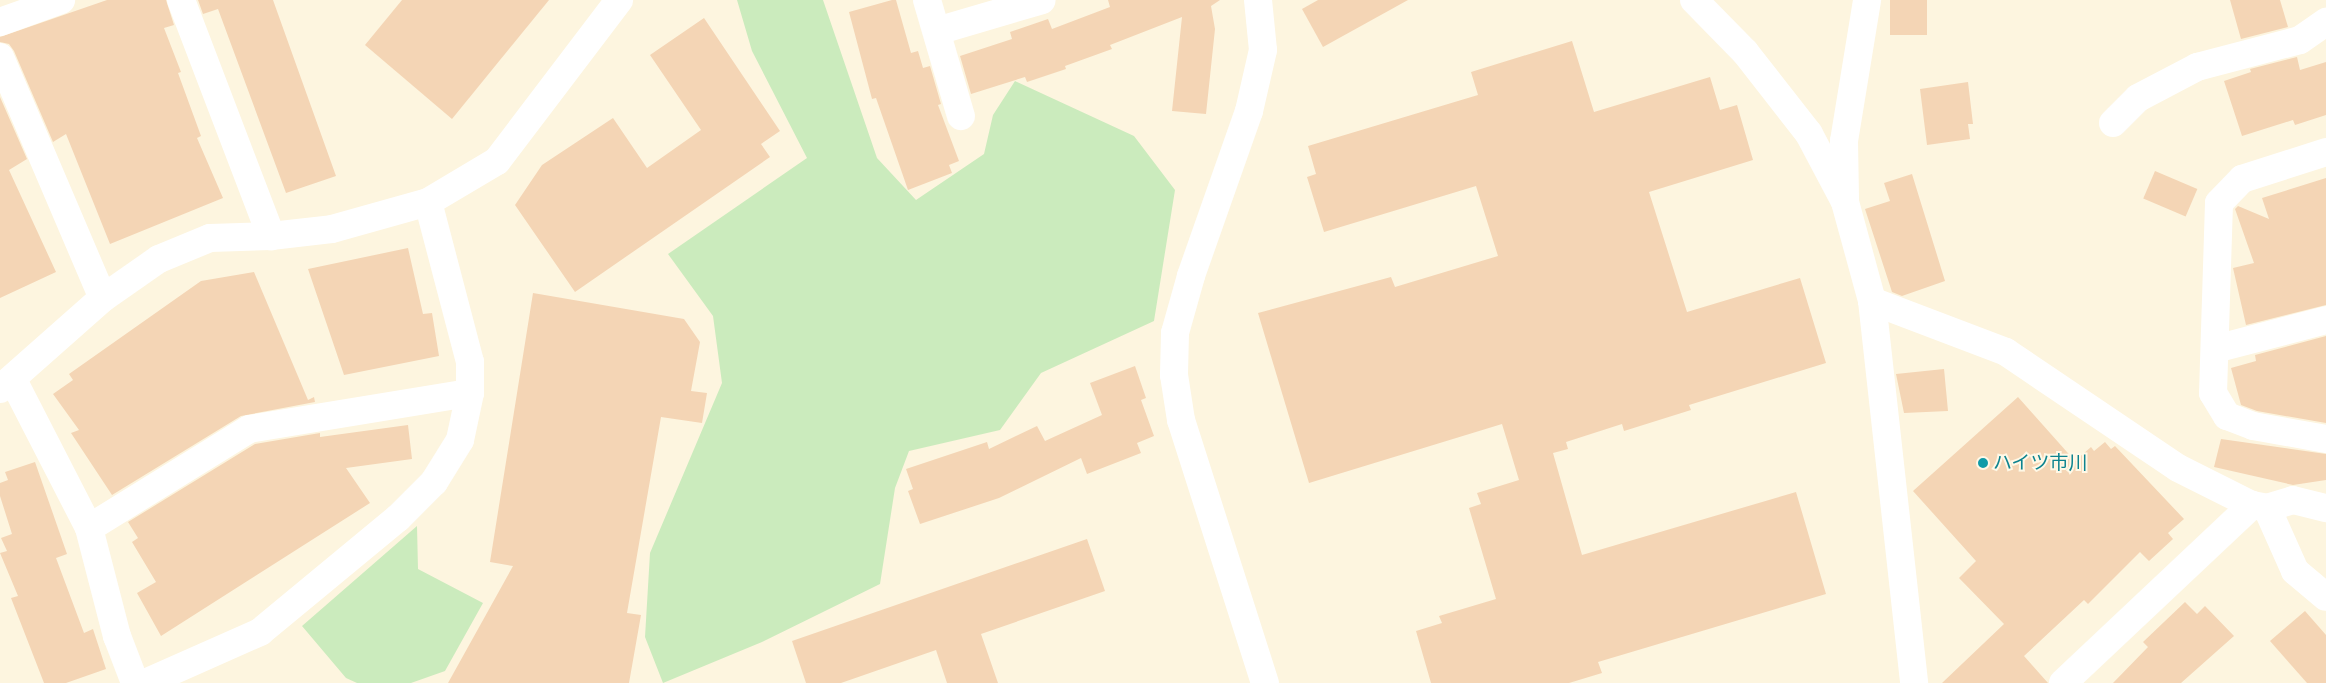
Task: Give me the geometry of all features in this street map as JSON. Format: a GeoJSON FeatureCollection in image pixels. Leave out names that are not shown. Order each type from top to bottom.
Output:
{"type":"FeatureCollection","features":[{"type":"Feature","properties":{"kind":"street"},"geometry":{"type":"LineString","coordinates":[[0,22],[61,0]]}},
{"type":"Feature","properties":{"kind":"street"},"geometry":{"type":"LineString","coordinates":[[181,0],[271,236]]}},
{"type":"Feature","properties":{"kind":"street"},"geometry":{"type":"LineString","coordinates":[[135,683],[117,636],[89,528],[6,384],[103,298],[159,259],[210,238],[271,236],[332,229],[428,202],[497,161],[619,0]]}},
{"type":"Feature","properties":{"kind":"street"},"geometry":{"type":"LineString","coordinates":[[927,0],[961,116]]}},
{"type":"Feature","properties":{"kind":"street"},"geometry":{"type":"LineString","coordinates":[[937,31],[1042,0]]}},
{"type":"Feature","properties":{"kind":"street"},"geometry":{"type":"LineString","coordinates":[[1258,0],[1263,50],[1249,111],[1191,276],[1175,333],[1174,375],[1181,420],[1265,683]]}},
{"type":"Feature","properties":{"kind":"street"},"geometry":{"type":"LineString","coordinates":[[1694,0],[1745,52],[1808,134],[1845,202],[1872,301],[1914,683]]}},
{"type":"Feature","properties":{"kind":"street"},"geometry":{"type":"LineString","coordinates":[[1845,202],[1844,140],[1867,0]]}},
{"type":"Feature","properties":{"kind":"street"},"geometry":{"type":"LineString","coordinates":[[2113,123],[2138,98],[2197,67],[2300,40],[2326,22]]}},
{"type":"Feature","properties":{"kind":"street"},"geometry":{"type":"LineString","coordinates":[[0,57],[103,298]]}},
{"type":"Feature","properties":{"kind":"street"},"geometry":{"type":"LineString","coordinates":[[2326,152],[2242,179],[2219,203],[2213,393],[2227,416],[2254,426],[2326,439]]}},
{"type":"Feature","properties":{"kind":"street"},"geometry":{"type":"LineString","coordinates":[[145,683],[260,632],[398,518],[434,482],[460,440],[470,393],[470,362],[428,202]]}},
{"type":"Feature","properties":{"kind":"street"},"geometry":{"type":"LineString","coordinates":[[1872,301],[2006,352],[2178,468],[2259,506],[2295,571],[2326,597]]}},
{"type":"Feature","properties":{"kind":"street"},"geometry":{"type":"LineString","coordinates":[[2215,349],[2326,320]]}},
{"type":"Feature","properties":{"kind":"street"},"geometry":{"type":"LineString","coordinates":[[89,528],[249,429],[470,393]]}},
{"type":"Feature","properties":{"kind":"street"},"geometry":{"type":"LineString","coordinates":[[2063,683],[2259,506],[2293,500],[2326,508]]}},
{"type":"Feature","properties":{"kind":"green space"},"geometry":{"type":"Polygon","coordinates":[[[737,0],[823,0],[877,158],[916,200],[984,154],[993,115],[1015,81],[1134,136],[1175,190],[1154,321],[1041,373],[1000,430],[909,451],[895,488],[880,584],[762,642],[663,683],[645,637],[650,553],[722,383],[713,316],[668,254],[807,158],[752,51],[737,0]]]}},
{"type":"Feature","properties":{"kind":"green space"},"geometry":{"type":"Polygon","coordinates":[[[417,526],[418,569],[483,603],[445,671],[411,683],[357,683],[346,678],[302,626],[417,526]]]}},
{"type":"Feature","properties":{"kind":"building"},"geometry":{"type":"Polygon","coordinates":[[[107,0],[166,0],[174,25],[164,28],[181,72],[178,73],[201,136],[197,138],[223,198],[110,244],[66,134],[53,142],[14,51],[9,44],[0,42],[0,37],[107,0]]]}},
{"type":"Feature","properties":{"kind":"building"},"geometry":{"type":"Polygon","coordinates":[[[198,0],[273,0],[336,176],[286,193],[218,9],[203,14],[198,0]]]}},
{"type":"Feature","properties":{"kind":"building"},"geometry":{"type":"Polygon","coordinates":[[[402,0],[549,0],[452,119],[365,45],[402,0]]]}},
{"type":"Feature","properties":{"kind":"building"},"geometry":{"type":"Polygon","coordinates":[[[896,0],[911,53],[918,51],[923,68],[930,66],[941,104],[938,105],[959,161],[949,165],[952,173],[908,190],[876,98],[872,99],[849,12],[896,0]]]}},
{"type":"Feature","properties":{"kind":"building"},"geometry":{"type":"Polygon","coordinates":[[[1108,0],[1220,0],[1211,6],[1215,29],[1206,114],[1172,111],[1182,17],[1110,45],[1112,49],[1065,66],[1066,69],[1027,82],[1025,77],[971,94],[960,56],[1012,39],[1010,32],[1048,19],[1052,29],[1110,7],[1108,0]]]}},
{"type":"Feature","properties":{"kind":"building"},"geometry":{"type":"Polygon","coordinates":[[[1318,0],[1408,0],[1323,47],[1302,9],[1318,0]]]}},
{"type":"Feature","properties":{"kind":"building"},"geometry":{"type":"Polygon","coordinates":[[[1890,0],[1927,0],[1927,35],[1890,35],[1890,0]]]}},
{"type":"Feature","properties":{"kind":"building"},"geometry":{"type":"Polygon","coordinates":[[[2230,0],[2280,0],[2288,27],[2241,39],[2230,0]]]}},
{"type":"Feature","properties":{"kind":"building"},"geometry":{"type":"Polygon","coordinates":[[[704,18],[780,131],[761,144],[770,157],[575,292],[515,205],[542,165],[613,118],[647,168],[701,130],[650,55],[704,18]]]}},
{"type":"Feature","properties":{"kind":"building"},"geometry":{"type":"Polygon","coordinates":[[[1572,41],[1594,112],[1710,77],[1720,110],[1737,105],[1753,160],[1649,192],[1687,312],[1800,278],[1826,363],[1689,405],[1691,410],[1624,431],[1622,424],[1566,442],[1568,449],[1553,453],[1582,555],[1796,492],[1826,594],[1598,662],[1602,673],[1569,683],[1431,683],[1416,631],[1442,623],[1439,616],[1496,599],[1469,508],[1481,504],[1477,493],[1519,480],[1502,424],[1309,483],[1258,313],[1391,277],[1395,287],[1498,256],[1476,186],[1324,232],[1307,177],[1316,174],[1308,146],[1478,95],[1471,72],[1572,41]]]}},
{"type":"Feature","properties":{"kind":"building"},"geometry":{"type":"Polygon","coordinates":[[[2297,57],[2300,70],[2326,62],[2326,115],[2295,125],[2293,120],[2242,136],[2224,81],[2251,72],[2250,69],[2297,57]]]}},
{"type":"Feature","properties":{"kind":"building"},"geometry":{"type":"Polygon","coordinates":[[[1968,82],[1973,124],[1968,124],[1970,139],[1927,145],[1920,89],[1968,82]]]}},
{"type":"Feature","properties":{"kind":"building"},"geometry":{"type":"Polygon","coordinates":[[[0,97],[27,159],[9,170],[56,272],[0,298],[0,97]]]}},
{"type":"Feature","properties":{"kind":"building"},"geometry":{"type":"Polygon","coordinates":[[[2155,171],[2197,189],[2186,217],[2143,199],[2155,171]]]}},
{"type":"Feature","properties":{"kind":"building"},"geometry":{"type":"Polygon","coordinates":[[[1912,174],[1945,281],[1902,296],[1892,292],[1865,209],[1890,201],[1884,183],[1912,174]]]}},
{"type":"Feature","properties":{"kind":"building"},"geometry":{"type":"Polygon","coordinates":[[[2326,178],[2326,305],[2246,325],[2233,268],[2254,263],[2235,209],[2238,206],[2269,219],[2262,198],[2326,178]]]}},
{"type":"Feature","properties":{"kind":"building"},"geometry":{"type":"Polygon","coordinates":[[[408,248],[423,314],[432,313],[439,356],[344,375],[308,269],[408,248]]]}},
{"type":"Feature","properties":{"kind":"building"},"geometry":{"type":"Polygon","coordinates":[[[254,272],[308,400],[314,397],[315,402],[241,416],[112,495],[71,433],[79,430],[53,394],[73,380],[69,374],[201,281],[254,272]]]}},
{"type":"Feature","properties":{"kind":"building"},"geometry":{"type":"Polygon","coordinates":[[[533,293],[684,319],[700,342],[691,391],[707,393],[702,423],[661,417],[627,613],[641,615],[629,683],[448,683],[513,566],[490,562],[533,293]]]}},
{"type":"Feature","properties":{"kind":"building"},"geometry":{"type":"Polygon","coordinates":[[[2326,336],[2326,423],[2257,411],[2241,405],[2231,368],[2256,361],[2255,355],[2326,336]]]}},
{"type":"Feature","properties":{"kind":"building"},"geometry":{"type":"Polygon","coordinates":[[[1135,366],[1146,398],[1141,400],[1154,436],[1137,443],[1141,453],[1087,474],[1081,458],[999,498],[920,524],[908,491],[913,489],[906,469],[987,442],[989,449],[1037,426],[1045,441],[1102,415],[1090,383],[1135,366]]]}},
{"type":"Feature","properties":{"kind":"building"},"geometry":{"type":"Polygon","coordinates":[[[1944,369],[1948,411],[1904,413],[1896,374],[1944,369]]]}},
{"type":"Feature","properties":{"kind":"building"},"geometry":{"type":"Polygon","coordinates":[[[2018,397],[2075,461],[2091,447],[2094,451],[2105,442],[2111,449],[2115,446],[2184,519],[2168,533],[2173,539],[2149,561],[2140,552],[2088,604],[2084,600],[2024,656],[2048,683],[1942,683],[2004,624],[1959,578],[1976,561],[1913,491],[2018,397]]]}},
{"type":"Feature","properties":{"kind":"building"},"geometry":{"type":"Polygon","coordinates":[[[408,425],[412,459],[346,468],[370,503],[161,636],[137,593],[156,582],[132,542],[138,538],[128,522],[255,444],[320,433],[320,437],[408,425]]]}},
{"type":"Feature","properties":{"kind":"building"},"geometry":{"type":"Polygon","coordinates":[[[2221,439],[2326,454],[2326,480],[2293,485],[2214,467],[2221,439]]]}},
{"type":"Feature","properties":{"kind":"building"},"geometry":{"type":"Polygon","coordinates":[[[35,462],[67,554],[56,558],[84,633],[93,629],[106,669],[66,683],[44,683],[11,598],[18,596],[0,553],[7,551],[1,538],[12,534],[0,496],[0,483],[8,480],[5,472],[35,462]]]}},
{"type":"Feature","properties":{"kind":"building"},"geometry":{"type":"Polygon","coordinates":[[[1087,539],[1105,591],[981,634],[998,683],[947,683],[936,650],[841,683],[806,683],[792,641],[1087,539]]]}},
{"type":"Feature","properties":{"kind":"building"},"geometry":{"type":"Polygon","coordinates":[[[2185,602],[2197,614],[2205,606],[2234,636],[2181,683],[2113,683],[2148,647],[2143,642],[2185,602]]]}},
{"type":"Feature","properties":{"kind":"building"},"geometry":{"type":"Polygon","coordinates":[[[2305,611],[2326,635],[2326,683],[2307,683],[2270,641],[2305,611]]]}},
{"type":"Feature","properties":{"kind":"place","name":"ハイツ市川"},"geometry":{"type":"Point","coordinates":[1983,463]}}]}
